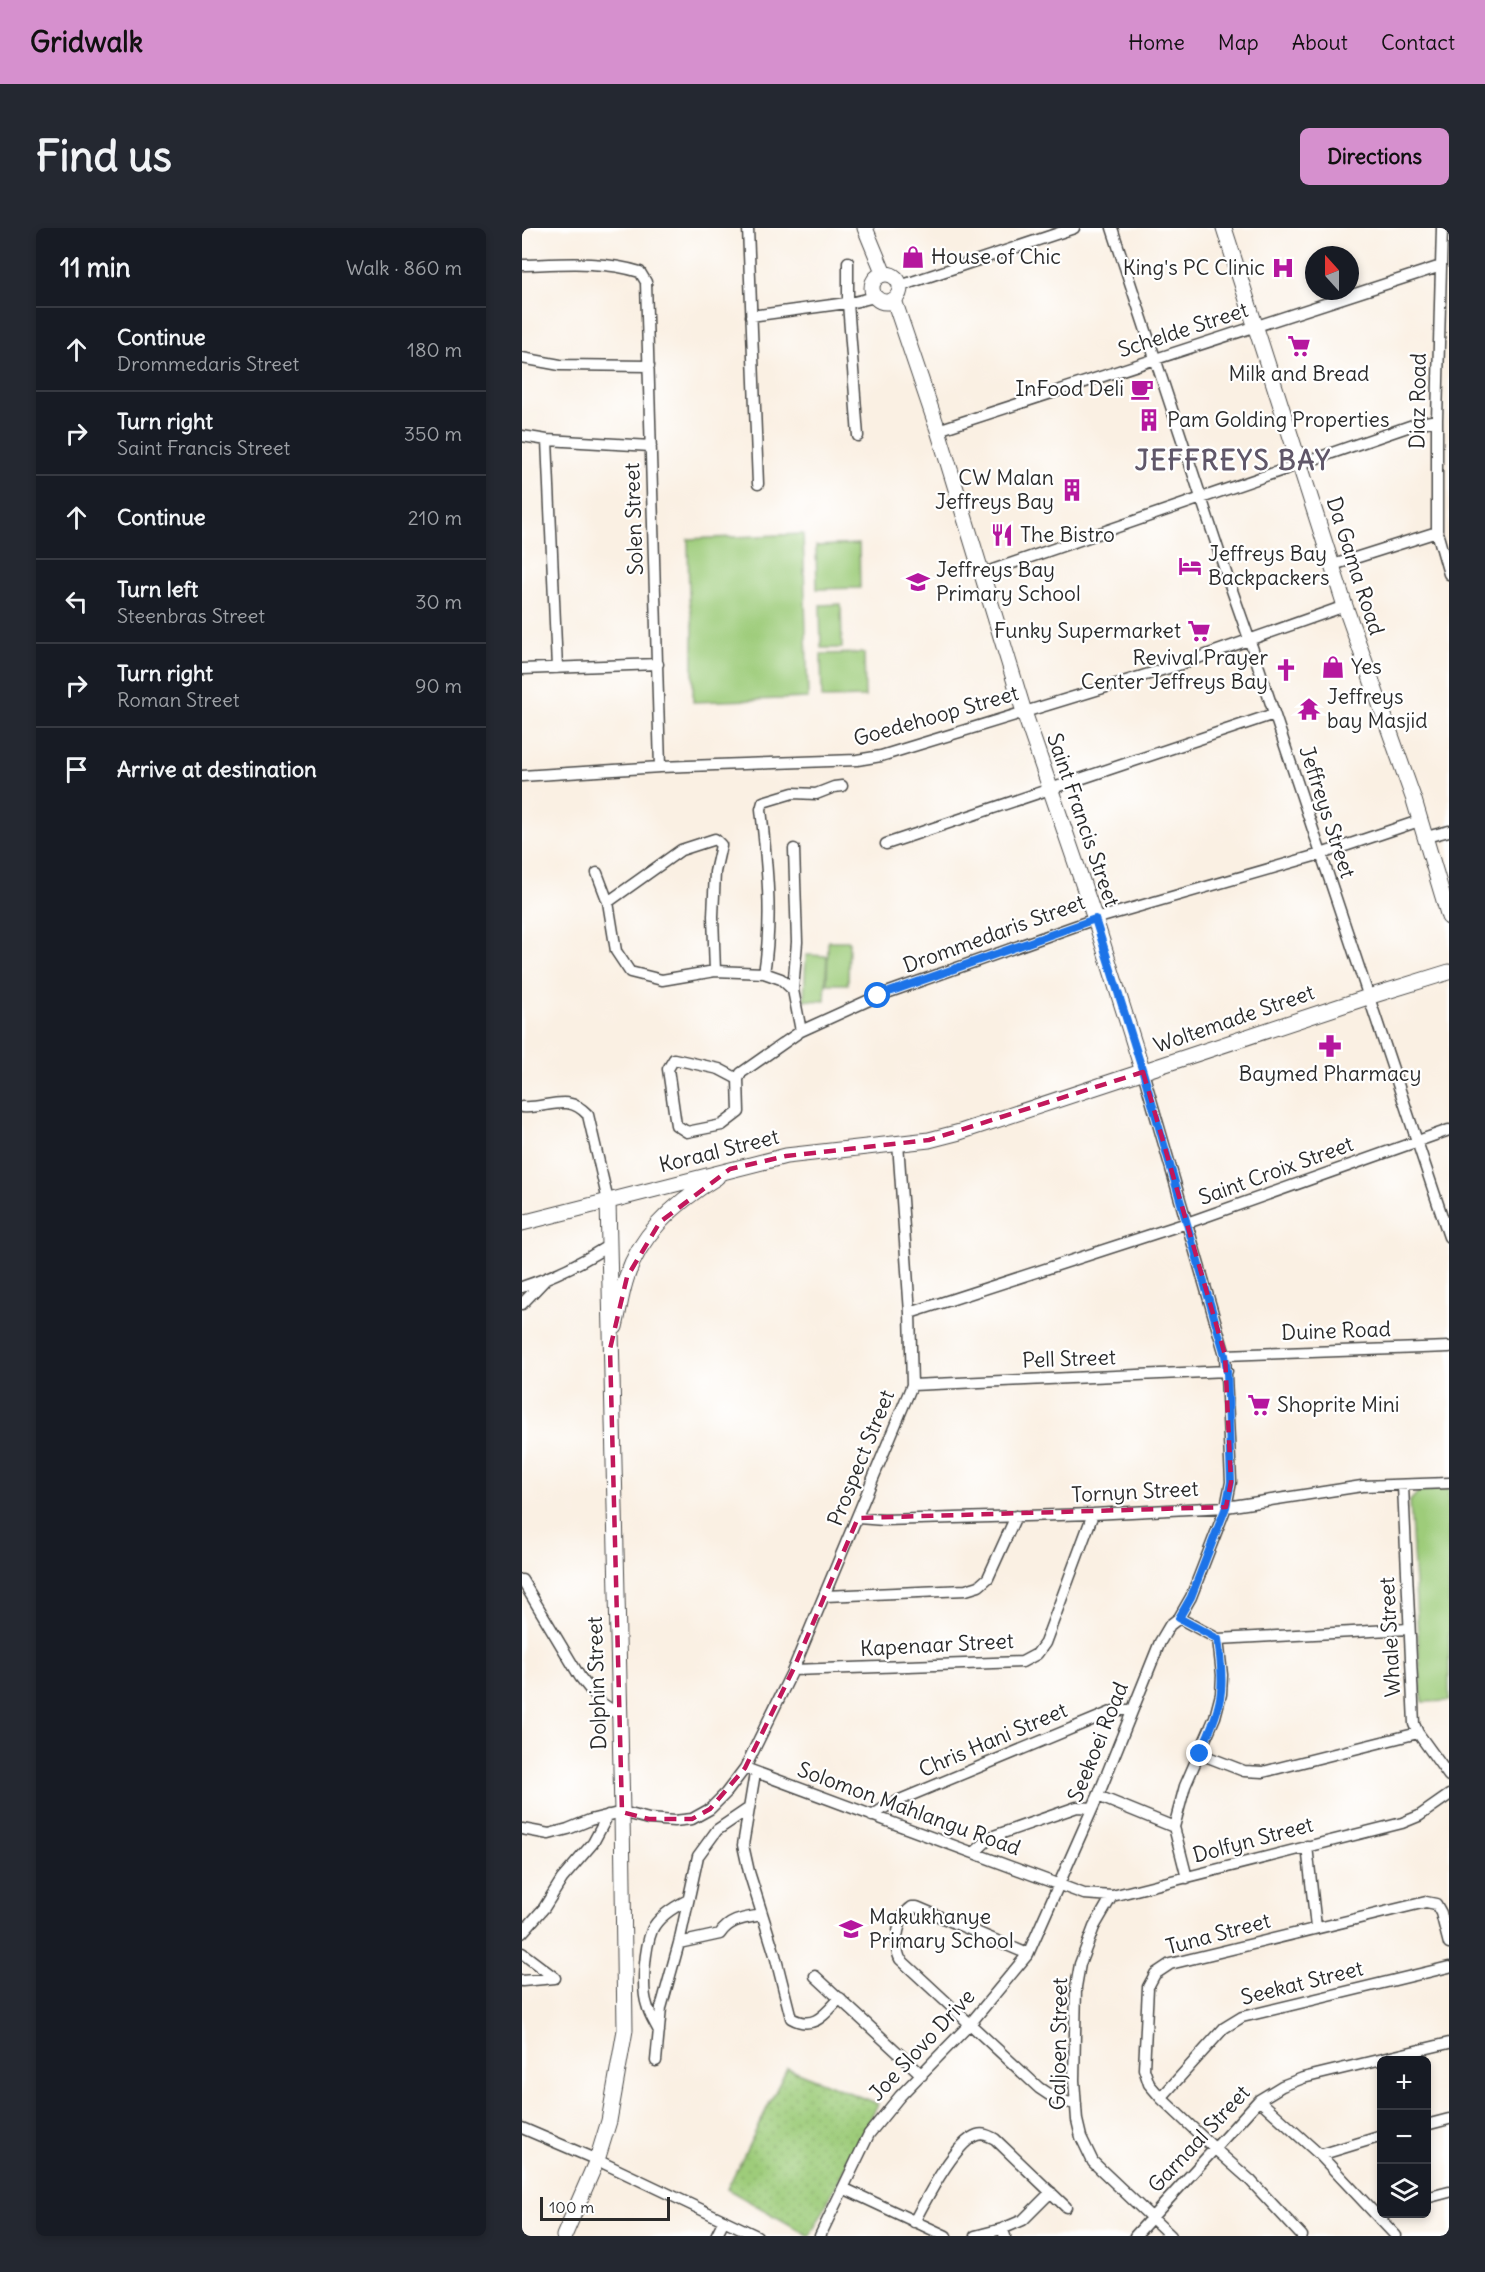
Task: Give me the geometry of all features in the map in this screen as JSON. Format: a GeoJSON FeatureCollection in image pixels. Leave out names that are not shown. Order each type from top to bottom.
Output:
{"type":"FeatureCollection","features":[{"type":"Feature","properties":{"kind":"street"},"geometry":{"type":"LineString","coordinates":[[748,228],[758,484]]}},
{"type":"Feature","properties":{"kind":"street"},"geometry":{"type":"LineString","coordinates":[[865,228],[884,274]]}},
{"type":"Feature","properties":{"kind":"street"},"geometry":{"type":"LineString","coordinates":[[897,293],[896,278],[884,274],[878,276],[873,284],[875,297],[882,302],[897,293],[1074,228]]}},
{"type":"Feature","properties":{"kind":"street","name":"Jeffreys Street"},"geometry":{"type":"LineString","coordinates":[[1112,228],[1449,1237]]}},
{"type":"Feature","properties":{"kind":"street","name":"Da Gama Road"},"geometry":{"type":"LineString","coordinates":[[1224,228],[1345,606],[1419,820],[1444,878],[1449,917]]}},
{"type":"Feature","properties":{"kind":"street","name":"Diaz Road"},"geometry":{"type":"LineString","coordinates":[[1442,228],[1437,420],[1437,532],[1449,574]]}},
{"type":"Feature","properties":{"kind":"street"},"geometry":{"type":"LineString","coordinates":[[848,262],[848,303],[858,436]]}},
{"type":"Feature","properties":{"kind":"street","name":"Solen Street"},"geometry":{"type":"LineString","coordinates":[[522,265],[586,264],[628,268],[640,272],[646,282],[660,767]]}},
{"type":"Feature","properties":{"kind":"street","name":"Schelde Street"},"geometry":{"type":"LineString","coordinates":[[938,430],[1441,266]]}},
{"type":"Feature","properties":{"kind":"street","name":"Saint Francis Street"},"geometry":{"type":"LineString","coordinates":[[897,293],[1024,712],[1095,919],[1143,1072],[1225,1355],[1231,1482],[1226,1507]]}},
{"type":"Feature","properties":{"kind":"street"},"geometry":{"type":"LineString","coordinates":[[751,316],[848,303],[875,297]]}},
{"type":"Feature","properties":{"kind":"street"},"geometry":{"type":"LineString","coordinates":[[522,358],[560,365],[649,366]]}},
{"type":"Feature","properties":{"kind":"street"},"geometry":{"type":"LineString","coordinates":[[981,574],[1416,424],[1437,420]]}},
{"type":"Feature","properties":{"kind":"street"},"geometry":{"type":"LineString","coordinates":[[522,436],[547,440],[651,446]]}},
{"type":"Feature","properties":{"kind":"street"},"geometry":{"type":"LineString","coordinates":[[547,440],[557,668]]}},
{"type":"Feature","properties":{"kind":"street"},"geometry":{"type":"LineString","coordinates":[[1333,565],[1437,532]]}},
{"type":"Feature","properties":{"kind":"street","name":"Goedehoop Street"},"geometry":{"type":"LineString","coordinates":[[522,776],[660,767],[857,760],[881,756],[1174,666],[1345,606]]}},
{"type":"Feature","properties":{"kind":"street"},"geometry":{"type":"LineString","coordinates":[[522,669],[658,664]]}},
{"type":"Feature","properties":{"kind":"street"},"geometry":{"type":"LineString","coordinates":[[886,844],[1274,714]]}},
{"type":"Feature","properties":{"kind":"street"},"geometry":{"type":"LineString","coordinates":[[764,973],[769,945],[767,866],[761,809],[763,802],[794,793],[816,795],[842,786]]}},
{"type":"Feature","properties":{"kind":"street","name":"Drommedaris Street"},"geometry":{"type":"LineString","coordinates":[[738,1079],[741,1073],[801,1031],[878,996],[1095,919],[1321,854],[1419,820]]}},
{"type":"Feature","properties":{"kind":"street"},"geometry":{"type":"LineString","coordinates":[[1426,837],[1449,831]]}},
{"type":"Feature","properties":{"kind":"street"},"geometry":{"type":"LineString","coordinates":[[608,902],[681,850],[715,839],[721,845],[715,872],[713,916],[715,971]]}},
{"type":"Feature","properties":{"kind":"street"},"geometry":{"type":"LineString","coordinates":[[794,849],[797,942],[792,990],[801,1031]]}},
{"type":"Feature","properties":{"kind":"street"},"geometry":{"type":"LineString","coordinates":[[597,873],[608,902],[616,951],[630,972],[662,980],[715,971],[764,973],[781,979],[792,990]]}},
{"type":"Feature","properties":{"kind":"street","name":"Woltemade Street"},"geometry":{"type":"LineString","coordinates":[[929,1140],[960,1132],[1449,972]]}},
{"type":"Feature","properties":{"kind":"street"},"geometry":{"type":"LineString","coordinates":[[674,1059],[719,1069],[738,1079],[739,1112],[722,1125],[687,1132],[676,1125],[668,1069],[674,1059]]}},
{"type":"Feature","properties":{"kind":"street"},"geometry":{"type":"LineString","coordinates":[[522,1107],[561,1102],[581,1107],[588,1115],[608,1201]]}},
{"type":"Feature","properties":{"kind":"street","name":"Saint Croix Street"},"geometry":{"type":"LineString","coordinates":[[910,1313],[1187,1223],[1449,1130]]}},
{"type":"Feature","properties":{"kind":"street","name":"Koraal Street"},"geometry":{"type":"LineString","coordinates":[[522,1223],[786,1156],[929,1140]]}},
{"type":"Feature","properties":{"kind":"street","name":"Prospect Street"},"geometry":{"type":"LineString","coordinates":[[750,1770],[858,1518],[912,1385],[910,1313],[898,1143]]}},
{"type":"Feature","properties":{"kind":"street"},"geometry":{"type":"LineString","coordinates":[[610,1349],[627,1277],[641,1249],[660,1222],[702,1186],[730,1169]]}},
{"type":"Feature","properties":{"kind":"street","name":"Dolphin Street"},"geometry":{"type":"LineString","coordinates":[[564,2236],[597,2160],[613,2103],[625,2030],[615,1813],[619,1715],[608,1201]]}},
{"type":"Feature","properties":{"kind":"street"},"geometry":{"type":"LineString","coordinates":[[522,1287],[547,1279],[588,1259],[608,1246]]}},
{"type":"Feature","properties":{"kind":"street"},"geometry":{"type":"LineString","coordinates":[[522,1304],[547,1279]]}},
{"type":"Feature","properties":{"kind":"street","name":"Duine Road"},"geometry":{"type":"LineString","coordinates":[[1225,1355],[1449,1347]]}},
{"type":"Feature","properties":{"kind":"street","name":"Pell Street"},"geometry":{"type":"LineString","coordinates":[[912,1385],[1227,1371]]}},
{"type":"Feature","properties":{"kind":"street","name":"Tornyn Street"},"geometry":{"type":"LineString","coordinates":[[858,1518],[884,1520],[1093,1514],[1226,1507],[1362,1486],[1449,1483]]}},
{"type":"Feature","properties":{"kind":"street","name":"Whale Street"},"geometry":{"type":"LineString","coordinates":[[1403,1486],[1414,1724],[1449,1776]]}},
{"type":"Feature","properties":{"kind":"street","name":"Seekoei Road"},"geometry":{"type":"LineString","coordinates":[[1060,1885],[1160,1642],[1170,1625],[1179,1618],[1191,1597],[1226,1507]]}},
{"type":"Feature","properties":{"kind":"street","name":"Kapenaar Street"},"geometry":{"type":"LineString","coordinates":[[793,1670],[1022,1662],[1037,1654],[1046,1643],[1093,1514]]}},
{"type":"Feature","properties":{"kind":"street"},"geometry":{"type":"LineString","coordinates":[[825,1596],[966,1590],[979,1586],[988,1578],[1016,1516]]}},
{"type":"Feature","properties":{"kind":"street"},"geometry":{"type":"LineString","coordinates":[[522,1581],[580,1677],[600,1702],[619,1715]]}},
{"type":"Feature","properties":{"kind":"street"},"geometry":{"type":"LineString","coordinates":[[1179,1618],[1218,1639],[1409,1629]]}},
{"type":"Feature","properties":{"kind":"street"},"geometry":{"type":"LineString","coordinates":[[1186,1878],[1174,1827],[1185,1786],[1215,1717],[1221,1694],[1222,1675],[1218,1639]]}},
{"type":"Feature","properties":{"kind":"street","name":"Chris Hani Street"},"geometry":{"type":"LineString","coordinates":[[872,1816],[890,1804],[1116,1710],[1131,1710]]}},
{"type":"Feature","properties":{"kind":"street"},"geometry":{"type":"LineString","coordinates":[[1200,1754],[1244,1771],[1263,1772],[1418,1733]]}},
{"type":"Feature","properties":{"kind":"street"},"geometry":{"type":"LineString","coordinates":[[750,1770],[743,1845],[791,2019],[800,2024],[813,2023],[840,1998]]}},
{"type":"Feature","properties":{"kind":"street"},"geometry":{"type":"LineString","coordinates":[[522,1829],[549,1834],[615,1813],[657,1820],[692,1819],[710,1809],[750,1770]]}},
{"type":"Feature","properties":{"kind":"street","name":"Solomon Mahlangu Road"},"geometry":{"type":"LineString","coordinates":[[750,1770],[1060,1885]]}},
{"type":"Feature","properties":{"kind":"street","name":"Dolfyn Street"},"geometry":{"type":"LineString","coordinates":[[1060,1885],[1084,1894],[1112,1896],[1402,1823],[1419,1816],[1449,1795]]}},
{"type":"Feature","properties":{"kind":"street"},"geometry":{"type":"LineString","coordinates":[[1098,1796],[1174,1827]]}},
{"type":"Feature","properties":{"kind":"street"},"geometry":{"type":"LineString","coordinates":[[974,1853],[991,1837],[1077,1807],[1092,1808]]}},
{"type":"Feature","properties":{"kind":"street"},"geometry":{"type":"LineString","coordinates":[[656,2061],[661,2008],[698,1856],[717,1830],[748,1809]]}},
{"type":"Feature","properties":{"kind":"street"},"geometry":{"type":"LineString","coordinates":[[522,1933],[544,1908],[562,1880],[615,1813]]}},
{"type":"Feature","properties":{"kind":"street"},"geometry":{"type":"LineString","coordinates":[[1307,1846],[1316,1928]]}},
{"type":"Feature","properties":{"kind":"street","name":"Joe Slovo Drive"},"geometry":{"type":"LineString","coordinates":[[820,2236],[869,2134],[881,2117],[970,2024],[1028,1954],[1060,1885]]}},
{"type":"Feature","properties":{"kind":"street","name":"Galjoen Street"},"geometry":{"type":"LineString","coordinates":[[1112,1896],[1094,1927],[1080,1964],[1076,1987],[1074,2080],[1081,2137],[1092,2162],[1171,2236]]}},
{"type":"Feature","properties":{"kind":"street"},"geometry":{"type":"LineString","coordinates":[[659,2031],[646,2004],[644,1972],[648,1951],[653,1929],[667,1913],[688,1900]]}},
{"type":"Feature","properties":{"kind":"street","name":"Tuna Street"},"geometry":{"type":"LineString","coordinates":[[1302,2236],[1250,2180],[1161,2098],[1149,2084],[1144,2069],[1148,1987],[1155,1974],[1170,1964],[1426,1902],[1436,1904],[1441,1913],[1449,1944]]}},
{"type":"Feature","properties":{"kind":"street"},"geometry":{"type":"LineString","coordinates":[[1028,1954],[918,1906],[912,1906],[905,1913],[896,1942],[896,1951],[900,1959],[1039,2088],[1057,2100],[1076,2104]]}},
{"type":"Feature","properties":{"kind":"street"},"geometry":{"type":"LineString","coordinates":[[678,1942],[720,1934],[725,1925],[741,1919],[762,1916]]}},
{"type":"Feature","properties":{"kind":"street"},"geometry":{"type":"LineString","coordinates":[[522,1953],[555,1978],[522,1981]]}},
{"type":"Feature","properties":{"kind":"street","name":"Seekat Street"},"geometry":{"type":"LineString","coordinates":[[1161,2098],[1224,2028],[1242,2017],[1449,1967]]}},
{"type":"Feature","properties":{"kind":"street"},"geometry":{"type":"LineString","coordinates":[[815,1976],[922,2074]]}},
{"type":"Feature","properties":{"kind":"street","name":"Garnaal Street"},"geometry":{"type":"LineString","coordinates":[[1135,2236],[1259,2100],[1282,2086],[1303,2078],[1449,2043]]}},
{"type":"Feature","properties":{"kind":"street"},"geometry":{"type":"LineString","coordinates":[[1259,2100],[1377,2210]]}},
{"type":"Feature","properties":{"kind":"street"},"geometry":{"type":"LineString","coordinates":[[1431,2124],[1449,2120]]}},
{"type":"Feature","properties":{"kind":"street"},"geometry":{"type":"LineString","coordinates":[[522,2128],[597,2160],[757,2236]]}},
{"type":"Feature","properties":{"kind":"street"},"geometry":{"type":"LineString","coordinates":[[914,2222],[954,2155],[974,2136],[983,2134],[995,2139],[1066,2207]]}},
{"type":"Feature","properties":{"kind":"street"},"geometry":{"type":"LineString","coordinates":[[1320,2155],[1377,2138]]}},
{"type":"Feature","properties":{"kind":"street"},"geometry":{"type":"LineString","coordinates":[[843,2188],[946,2236]]}},
{"type":"Feature","properties":{"kind":"street"},"geometry":{"type":"LineString","coordinates":[[975,2236],[1003,2232],[1023,2220],[1051,2192]]}},
{"type":"Feature","properties":{"kind":"street"},"geometry":{"type":"LineString","coordinates":[[1431,2197],[1449,2192]]}},
{"type":"Feature","properties":{"kind":"street"},"geometry":{"type":"LineString","coordinates":[[1383,2218],[1396,2236]]}},
{"type":"Feature","properties":{"kind":"street"},"geometry":{"type":"LineString","coordinates":[[716,2236],[724,2220]]}},
{"type":"Feature","properties":{"kind":"highlighted area"},"geometry":{"type":"Polygon","coordinates":[[[1143,1072],[1225,1355],[1231,1482],[1226,1507],[858,1518],[793,1670],[745,1768],[710,1809],[692,1819],[649,1819],[622,1812],[610,1349],[627,1277],[660,1222],[730,1169],[786,1156],[929,1140],[1143,1072]]]}},
{"type":"Feature","properties":{"kind":"green space"},"geometry":{"type":"Polygon","coordinates":[[[803,534],[808,698],[693,702],[693,628],[689,598],[688,539],[803,534]]]}},
{"type":"Feature","properties":{"kind":"green space"},"geometry":{"type":"Polygon","coordinates":[[[859,544],[860,588],[817,589],[816,546],[859,544]]]}},
{"type":"Feature","properties":{"kind":"green space"},"geometry":{"type":"Polygon","coordinates":[[[841,604],[842,648],[821,648],[820,605],[841,604]]]}},
{"type":"Feature","properties":{"kind":"green space"},"geometry":{"type":"Polygon","coordinates":[[[864,653],[865,697],[822,698],[821,654],[864,653]]]}},
{"type":"Feature","properties":{"kind":"green space"},"geometry":{"type":"Polygon","coordinates":[[[828,941],[849,941],[848,984],[827,984],[828,941]]]}},
{"type":"Feature","properties":{"kind":"green space"},"geometry":{"type":"Polygon","coordinates":[[[806,955],[827,956],[825,1001],[804,1000],[806,955]]]}},
{"type":"Feature","properties":{"kind":"green space"},"geometry":{"type":"Polygon","coordinates":[[[1449,1489],[1449,1701],[1422,1702],[1410,1501],[1419,1491],[1449,1489]]]}},
{"type":"Feature","properties":{"kind":"green space"},"geometry":{"type":"Polygon","coordinates":[[[787,2068],[878,2104],[810,2236],[727,2189],[787,2068]]]}},
{"type":"Feature","properties":{"kind":"place","name":"House of Chic"},"geometry":{"type":"Point","coordinates":[913,257]}},
{"type":"Feature","properties":{"kind":"place","name":"King's PC Clinic"},"geometry":{"type":"Point","coordinates":[1283,268]}},
{"type":"Feature","properties":{"kind":"place","name":"Milk and Bread"},"geometry":{"type":"Point","coordinates":[1299,346]}},
{"type":"Feature","properties":{"kind":"place","name":"InFood Deli"},"geometry":{"type":"Point","coordinates":[1142,389]}},
{"type":"Feature","properties":{"kind":"place","name":"Pam Golding Properties"},"geometry":{"type":"Point","coordinates":[1149,420]}},
{"type":"Feature","properties":{"kind":"place","name":"CW Malan Jeffreys Bay"},"geometry":{"type":"Point","coordinates":[1072,490]}},
{"type":"Feature","properties":{"kind":"place","name":"The Bistro"},"geometry":{"type":"Point","coordinates":[1002,535]}},
{"type":"Feature","properties":{"kind":"place","name":"Jeffreys Bay Backpackers"},"geometry":{"type":"Point","coordinates":[1190,566]}},
{"type":"Feature","properties":{"kind":"place","name":"Jeffreys Bay Primary School"},"geometry":{"type":"Point","coordinates":[918,582]}},
{"type":"Feature","properties":{"kind":"place","name":"Funky Supermarket"},"geometry":{"type":"Point","coordinates":[1199,631]}},
{"type":"Feature","properties":{"kind":"place","name":"Yes"},"geometry":{"type":"Point","coordinates":[1333,667]}},
{"type":"Feature","properties":{"kind":"place","name":"Revival Prayer Center Jeffreys Bay"},"geometry":{"type":"Point","coordinates":[1286,670]}},
{"type":"Feature","properties":{"kind":"place","name":"Jeffreys bay Masjid"},"geometry":{"type":"Point","coordinates":[1309,709]}},
{"type":"Feature","properties":{"kind":"place","name":"Baymed Pharmacy"},"geometry":{"type":"Point","coordinates":[1330,1046]}},
{"type":"Feature","properties":{"kind":"place","name":"Shoprite Mini"},"geometry":{"type":"Point","coordinates":[1259,1405]}},
{"type":"Feature","properties":{"kind":"place","name":"Makukhanye Primary School"},"geometry":{"type":"Point","coordinates":[851,1929]}},
{"type":"Feature","properties":{"kind":"district","name":"JEFFREYS BAY"},"geometry":{"type":"Point","coordinates":[1233,461]}},
{"type":"Feature","properties":{"kind":"route"},"geometry":{"type":"LineString","coordinates":[[878,996],[1095,919],[1143,1072],[1225,1355],[1231,1482],[1226,1507],[1191,1597],[1179,1618],[1218,1639],[1222,1675],[1221,1694],[1215,1717],[1200,1754]]}}]}
